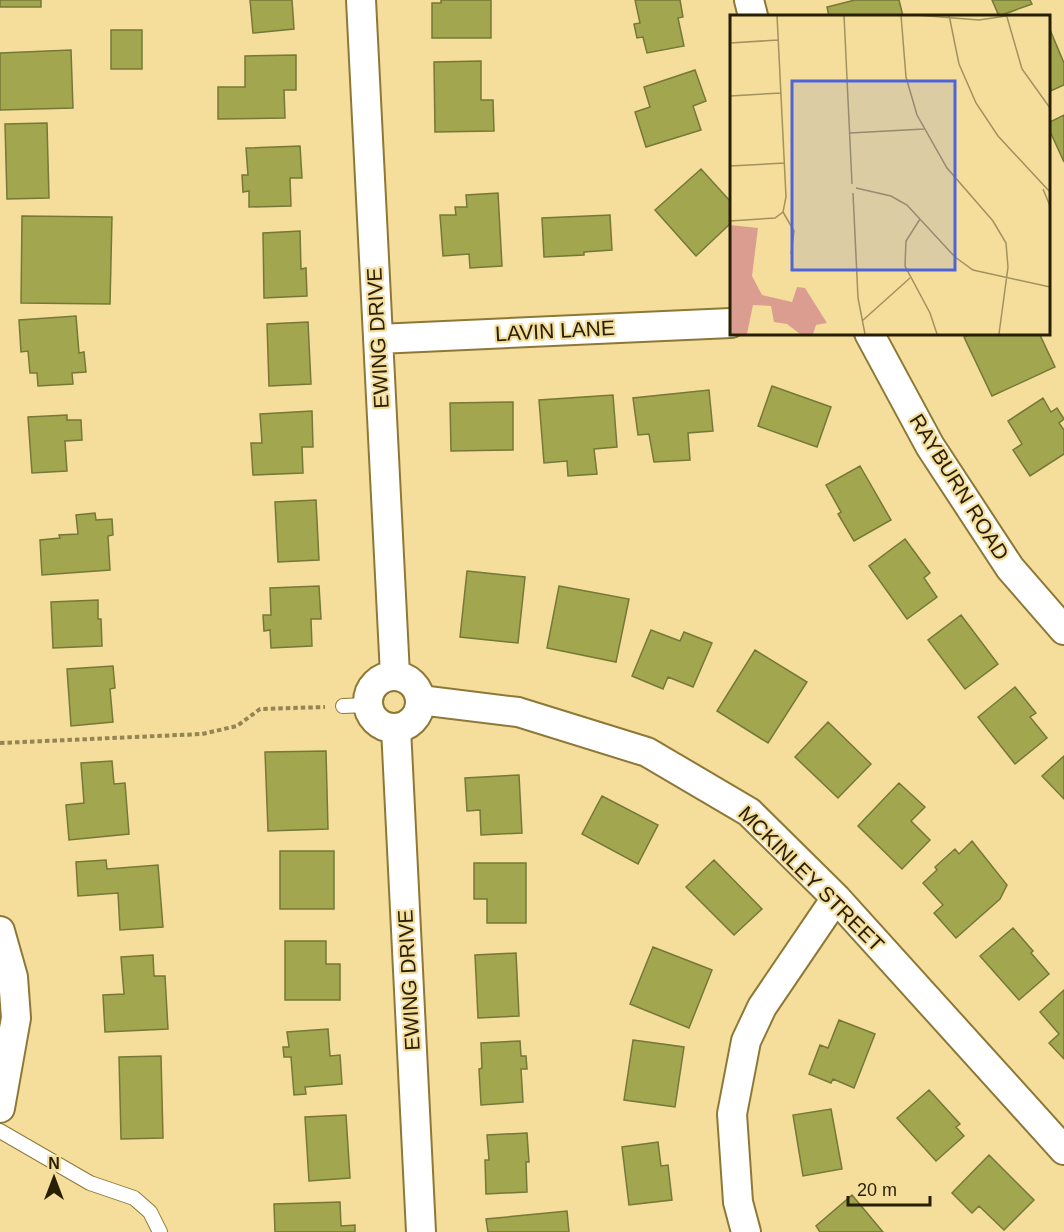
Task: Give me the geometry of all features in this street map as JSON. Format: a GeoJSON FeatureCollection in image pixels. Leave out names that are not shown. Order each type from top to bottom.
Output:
{"type":"FeatureCollection","features":[{"type":"Feature","properties":{"kind":"street","name":"EWING DRIVE"},"geometry":{"type":"LineString","coordinates":[[361,0],[395,675]]}},
{"type":"Feature","properties":{"kind":"street"},"geometry":{"type":"LineString","coordinates":[[749,0],[753,15]]}},
{"type":"Feature","properties":{"kind":"street","name":"LAVIN LANE"},"geometry":{"type":"LineString","coordinates":[[378,339],[730,323]]}},
{"type":"Feature","properties":{"kind":"street","name":"RAYBURN ROAD"},"geometry":{"type":"LineString","coordinates":[[870,334],[930,446],[1010,568],[1064,630]]}},
{"type":"Feature","properties":{"kind":"street"},"geometry":{"type":"LineString","coordinates":[[395,675],[409,681],[420,700],[420,708],[411,722],[396,728],[377,723],[355,706],[367,697],[374,684],[380,679],[395,675]]}},
{"type":"Feature","properties":{"kind":"street","name":"MCKINLEY STREET"},"geometry":{"type":"LineString","coordinates":[[420,700],[518,712],[647,752],[749,812],[837,898],[1064,1150]]}},
{"type":"Feature","properties":{"kind":"street","name":"EWING DRIVE"},"geometry":{"type":"LineString","coordinates":[[396,728],[421,1232]]}},
{"type":"Feature","properties":{"kind":"street"},"geometry":{"type":"LineString","coordinates":[[746,1232],[738,1202],[732,1114],[746,1041],[762,1007],[837,898]]}},
{"type":"Feature","properties":{"kind":"street"},"geometry":{"type":"LineString","coordinates":[[0,931],[13,977],[16,1017],[0,1108]]}},
{"type":"Feature","properties":{"kind":"lane"},"geometry":{"type":"LineString","coordinates":[[0,1131],[90,1183],[134,1198],[150,1212],[160,1232]]}},
{"type":"Feature","properties":{"kind":"path"},"geometry":{"type":"LineString","coordinates":[[0,743],[202,734],[237,726],[260,709],[355,706]]}},
{"type":"Feature","properties":{"kind":"building"},"geometry":{"type":"Polygon","coordinates":[[[0,0],[41,0],[41,7],[0,7],[0,0]]]}},
{"type":"Feature","properties":{"kind":"building"},"geometry":{"type":"Polygon","coordinates":[[[250,0],[292,0],[294,29],[253,33],[250,0]]]}},
{"type":"Feature","properties":{"kind":"building"},"geometry":{"type":"Polygon","coordinates":[[[441,0],[491,0],[491,38],[432,38],[432,3],[441,3],[441,0]]]}},
{"type":"Feature","properties":{"kind":"building"},"geometry":{"type":"Polygon","coordinates":[[[635,0],[680,0],[683,17],[678,18],[684,46],[647,53],[643,37],[637,38],[634,24],[640,23],[635,0]]]}},
{"type":"Feature","properties":{"kind":"building"},"geometry":{"type":"Polygon","coordinates":[[[855,0],[899,0],[903,15],[829,15],[827,7],[855,0]]]}},
{"type":"Feature","properties":{"kind":"building"},"geometry":{"type":"Polygon","coordinates":[[[992,0],[1030,0],[1032,4],[1002,15],[999,15],[992,0]]]}},
{"type":"Feature","properties":{"kind":"building"},"geometry":{"type":"Polygon","coordinates":[[[1049,27],[1064,63],[1064,85],[1049,92],[1049,27]]]}},
{"type":"Feature","properties":{"kind":"building"},"geometry":{"type":"Polygon","coordinates":[[[111,30],[142,30],[142,69],[111,69],[111,30]]]}},
{"type":"Feature","properties":{"kind":"building"},"geometry":{"type":"Polygon","coordinates":[[[71,50],[73,108],[0,110],[0,53],[71,50]]]}},
{"type":"Feature","properties":{"kind":"building"},"geometry":{"type":"Polygon","coordinates":[[[296,55],[296,90],[284,90],[285,118],[218,119],[218,87],[245,87],[245,56],[296,55]]]}},
{"type":"Feature","properties":{"kind":"building"},"geometry":{"type":"Polygon","coordinates":[[[481,61],[481,100],[493,100],[494,131],[435,132],[434,62],[481,61]]]}},
{"type":"Feature","properties":{"kind":"building"},"geometry":{"type":"Polygon","coordinates":[[[695,70],[706,101],[693,106],[701,130],[646,147],[635,112],[650,107],[644,87],[695,70]]]}},
{"type":"Feature","properties":{"kind":"building"},"geometry":{"type":"Polygon","coordinates":[[[1064,115],[1064,162],[1049,129],[1049,122],[1064,115]]]}},
{"type":"Feature","properties":{"kind":"building"},"geometry":{"type":"Polygon","coordinates":[[[47,123],[49,198],[7,199],[5,124],[47,123]]]}},
{"type":"Feature","properties":{"kind":"building"},"geometry":{"type":"Polygon","coordinates":[[[300,146],[302,178],[290,178],[291,206],[249,207],[249,191],[243,192],[242,175],[248,175],[246,148],[300,146]]]}},
{"type":"Feature","properties":{"kind":"building"},"geometry":{"type":"Polygon","coordinates":[[[701,169],[730,201],[730,224],[696,256],[655,210],[701,169]]]}},
{"type":"Feature","properties":{"kind":"building"},"geometry":{"type":"Polygon","coordinates":[[[498,193],[502,266],[470,268],[469,254],[443,256],[440,215],[456,215],[455,207],[467,207],[466,195],[498,193]]]}},
{"type":"Feature","properties":{"kind":"building"},"geometry":{"type":"Polygon","coordinates":[[[610,215],[612,250],[584,252],[584,255],[544,257],[542,218],[610,215]]]}},
{"type":"Feature","properties":{"kind":"building"},"geometry":{"type":"Polygon","coordinates":[[[22,216],[112,217],[110,304],[21,303],[22,216]]]}},
{"type":"Feature","properties":{"kind":"building"},"geometry":{"type":"Polygon","coordinates":[[[300,231],[301,269],[306,268],[307,296],[264,298],[263,233],[300,231]]]}},
{"type":"Feature","properties":{"kind":"building"},"geometry":{"type":"Polygon","coordinates":[[[76,316],[79,353],[84,352],[86,372],[72,373],[73,384],[38,386],[37,373],[30,373],[28,351],[21,352],[19,320],[76,316]]]}},
{"type":"Feature","properties":{"kind":"building"},"geometry":{"type":"Polygon","coordinates":[[[308,322],[311,384],[269,386],[267,324],[308,322]]]}},
{"type":"Feature","properties":{"kind":"building"},"geometry":{"type":"Polygon","coordinates":[[[971,334],[1039,334],[1055,367],[992,396],[964,337],[971,334]]]}},
{"type":"Feature","properties":{"kind":"building"},"geometry":{"type":"Polygon","coordinates":[[[772,386],[831,407],[817,447],[758,426],[772,386]]]}},
{"type":"Feature","properties":{"kind":"building"},"geometry":{"type":"Polygon","coordinates":[[[709,390],[713,431],[688,433],[690,460],[654,462],[649,434],[638,435],[633,398],[709,390]]]}},
{"type":"Feature","properties":{"kind":"building"},"geometry":{"type":"Polygon","coordinates":[[[613,395],[617,447],[594,449],[597,474],[568,476],[567,461],[544,463],[539,400],[613,395]]]}},
{"type":"Feature","properties":{"kind":"building"},"geometry":{"type":"Polygon","coordinates":[[[1043,398],[1051,412],[1057,408],[1064,419],[1059,423],[1064,430],[1064,454],[1030,476],[1013,450],[1022,444],[1008,421],[1043,398]]]}},
{"type":"Feature","properties":{"kind":"building"},"geometry":{"type":"Polygon","coordinates":[[[513,402],[513,450],[451,451],[450,403],[513,402]]]}},
{"type":"Feature","properties":{"kind":"building"},"geometry":{"type":"Polygon","coordinates":[[[312,411],[313,447],[302,447],[303,473],[253,475],[251,443],[262,443],[260,414],[312,411]]]}},
{"type":"Feature","properties":{"kind":"building"},"geometry":{"type":"Polygon","coordinates":[[[67,415],[67,420],[81,420],[82,440],[65,441],[67,471],[32,473],[28,417],[67,415]]]}},
{"type":"Feature","properties":{"kind":"building"},"geometry":{"type":"Polygon","coordinates":[[[860,466],[891,520],[854,541],[838,514],[841,512],[826,485],[860,466]]]}},
{"type":"Feature","properties":{"kind":"building"},"geometry":{"type":"Polygon","coordinates":[[[316,500],[319,560],[278,562],[275,502],[316,500]]]}},
{"type":"Feature","properties":{"kind":"building"},"geometry":{"type":"Polygon","coordinates":[[[95,513],[96,520],[112,519],[113,535],[108,536],[110,570],[42,575],[40,540],[60,538],[59,535],[78,534],[76,515],[95,513]]]}},
{"type":"Feature","properties":{"kind":"building"},"geometry":{"type":"Polygon","coordinates":[[[905,539],[930,573],[924,578],[937,597],[907,619],[869,566],[905,539]]]}},
{"type":"Feature","properties":{"kind":"building"},"geometry":{"type":"Polygon","coordinates":[[[467,571],[525,577],[518,643],[460,637],[467,571]]]}},
{"type":"Feature","properties":{"kind":"building"},"geometry":{"type":"Polygon","coordinates":[[[319,586],[321,619],[311,619],[312,646],[271,648],[270,630],[264,631],[263,615],[271,615],[270,588],[319,586]]]}},
{"type":"Feature","properties":{"kind":"building"},"geometry":{"type":"Polygon","coordinates":[[[559,586],[629,599],[616,662],[547,648],[559,586]]]}},
{"type":"Feature","properties":{"kind":"building"},"geometry":{"type":"Polygon","coordinates":[[[98,600],[102,646],[53,648],[51,602],[98,600]]]}},
{"type":"Feature","properties":{"kind":"building"},"geometry":{"type":"Polygon","coordinates":[[[961,615],[998,664],[965,689],[928,640],[961,615]]]}},
{"type":"Feature","properties":{"kind":"building"},"geometry":{"type":"Polygon","coordinates":[[[651,630],[680,641],[684,632],[712,643],[693,687],[668,677],[663,689],[632,676],[651,630]]]}},
{"type":"Feature","properties":{"kind":"building"},"geometry":{"type":"Polygon","coordinates":[[[755,650],[807,682],[768,743],[717,711],[755,650]]]}},
{"type":"Feature","properties":{"kind":"building"},"geometry":{"type":"Polygon","coordinates":[[[113,666],[115,688],[110,689],[113,722],[71,726],[67,669],[113,666]]]}},
{"type":"Feature","properties":{"kind":"building"},"geometry":{"type":"Polygon","coordinates":[[[1015,687],[1036,713],[1030,717],[1047,738],[1015,764],[978,717],[1015,687]]]}},
{"type":"Feature","properties":{"kind":"building"},"geometry":{"type":"Polygon","coordinates":[[[828,722],[871,764],[838,798],[795,757],[828,722]]]}},
{"type":"Feature","properties":{"kind":"building"},"geometry":{"type":"Polygon","coordinates":[[[326,751],[328,829],[268,831],[265,752],[326,751]]]}},
{"type":"Feature","properties":{"kind":"building"},"geometry":{"type":"Polygon","coordinates":[[[1064,756],[1064,799],[1042,776],[1064,756]]]}},
{"type":"Feature","properties":{"kind":"building"},"geometry":{"type":"Polygon","coordinates":[[[112,761],[114,784],[125,783],[129,834],[69,840],[66,805],[84,803],[81,763],[112,761]]]}},
{"type":"Feature","properties":{"kind":"building"},"geometry":{"type":"Polygon","coordinates":[[[519,775],[522,833],[481,835],[480,810],[467,811],[465,778],[519,775]]]}},
{"type":"Feature","properties":{"kind":"building"},"geometry":{"type":"Polygon","coordinates":[[[899,783],[925,807],[911,821],[930,840],[902,869],[858,826],[899,783]]]}},
{"type":"Feature","properties":{"kind":"building"},"geometry":{"type":"Polygon","coordinates":[[[602,796],[658,825],[638,864],[582,834],[602,796]]]}},
{"type":"Feature","properties":{"kind":"building"},"geometry":{"type":"Polygon","coordinates":[[[972,841],[1007,885],[1000,899],[956,938],[934,913],[943,905],[923,883],[937,870],[935,867],[955,849],[959,854],[972,841]]]}},
{"type":"Feature","properties":{"kind":"building"},"geometry":{"type":"Polygon","coordinates":[[[280,851],[334,851],[334,909],[280,909],[280,851]]]}},
{"type":"Feature","properties":{"kind":"building"},"geometry":{"type":"Polygon","coordinates":[[[106,860],[107,869],[158,865],[163,927],[120,930],[118,893],[78,896],[76,862],[106,860]]]}},
{"type":"Feature","properties":{"kind":"building"},"geometry":{"type":"Polygon","coordinates":[[[714,860],[762,909],[734,935],[686,887],[714,860]]]}},
{"type":"Feature","properties":{"kind":"building"},"geometry":{"type":"Polygon","coordinates":[[[474,863],[526,863],[526,923],[487,923],[487,899],[474,899],[474,863]]]}},
{"type":"Feature","properties":{"kind":"building"},"geometry":{"type":"Polygon","coordinates":[[[1013,928],[1049,974],[1019,1000],[980,956],[1013,928]]]}},
{"type":"Feature","properties":{"kind":"building"},"geometry":{"type":"Polygon","coordinates":[[[285,941],[326,941],[326,964],[340,964],[340,1000],[285,1000],[285,941]]]}},
{"type":"Feature","properties":{"kind":"building"},"geometry":{"type":"Polygon","coordinates":[[[653,947],[712,970],[689,1028],[630,1004],[653,947]]]}},
{"type":"Feature","properties":{"kind":"building"},"geometry":{"type":"Polygon","coordinates":[[[516,953],[519,1016],[478,1018],[475,955],[516,953]]]}},
{"type":"Feature","properties":{"kind":"building"},"geometry":{"type":"Polygon","coordinates":[[[153,955],[154,976],[165,976],[168,1029],[105,1032],[103,995],[124,994],[121,957],[153,955]]]}},
{"type":"Feature","properties":{"kind":"building"},"geometry":{"type":"Polygon","coordinates":[[[1064,990],[1064,1059],[1049,1043],[1059,1034],[1040,1012],[1064,990]]]}},
{"type":"Feature","properties":{"kind":"building"},"geometry":{"type":"Polygon","coordinates":[[[839,1020],[875,1034],[854,1088],[833,1079],[831,1083],[809,1074],[820,1045],[828,1048],[839,1020]]]}},
{"type":"Feature","properties":{"kind":"building"},"geometry":{"type":"Polygon","coordinates":[[[328,1029],[330,1056],[340,1055],[342,1084],[305,1087],[306,1094],[294,1095],[291,1057],[284,1057],[283,1047],[289,1047],[287,1032],[328,1029]]]}},
{"type":"Feature","properties":{"kind":"building"},"geometry":{"type":"Polygon","coordinates":[[[633,1040],[684,1047],[675,1107],[624,1100],[633,1040]]]}},
{"type":"Feature","properties":{"kind":"building"},"geometry":{"type":"Polygon","coordinates":[[[520,1041],[521,1056],[526,1056],[527,1069],[521,1069],[523,1102],[481,1105],[479,1069],[482,1068],[481,1043],[520,1041]]]}},
{"type":"Feature","properties":{"kind":"building"},"geometry":{"type":"Polygon","coordinates":[[[161,1056],[163,1138],[121,1139],[119,1057],[161,1056]]]}},
{"type":"Feature","properties":{"kind":"building"},"geometry":{"type":"Polygon","coordinates":[[[929,1090],[960,1124],[956,1127],[964,1136],[936,1161],[897,1118],[929,1090]]]}},
{"type":"Feature","properties":{"kind":"building"},"geometry":{"type":"Polygon","coordinates":[[[831,1109],[842,1169],[803,1176],[793,1115],[831,1109]]]}},
{"type":"Feature","properties":{"kind":"building"},"geometry":{"type":"Polygon","coordinates":[[[346,1115],[350,1178],[309,1181],[305,1117],[346,1115]]]}},
{"type":"Feature","properties":{"kind":"building"},"geometry":{"type":"Polygon","coordinates":[[[527,1133],[529,1162],[526,1162],[527,1192],[486,1194],[485,1160],[489,1160],[487,1135],[527,1133]]]}},
{"type":"Feature","properties":{"kind":"building"},"geometry":{"type":"Polygon","coordinates":[[[658,1142],[661,1166],[668,1165],[672,1200],[629,1205],[622,1147],[658,1142]]]}},
{"type":"Feature","properties":{"kind":"building"},"geometry":{"type":"Polygon","coordinates":[[[989,1155],[1034,1200],[1004,1230],[979,1206],[972,1213],[952,1193],[989,1155]]]}},
{"type":"Feature","properties":{"kind":"building"},"geometry":{"type":"Polygon","coordinates":[[[852,1195],[883,1232],[820,1232],[816,1226],[852,1195]]]}},
{"type":"Feature","properties":{"kind":"building"},"geometry":{"type":"Polygon","coordinates":[[[340,1202],[341,1226],[355,1225],[355,1232],[275,1232],[274,1204],[340,1202]]]}},
{"type":"Feature","properties":{"kind":"building"},"geometry":{"type":"Polygon","coordinates":[[[567,1211],[569,1232],[488,1232],[486,1219],[567,1211]]]}}]}
